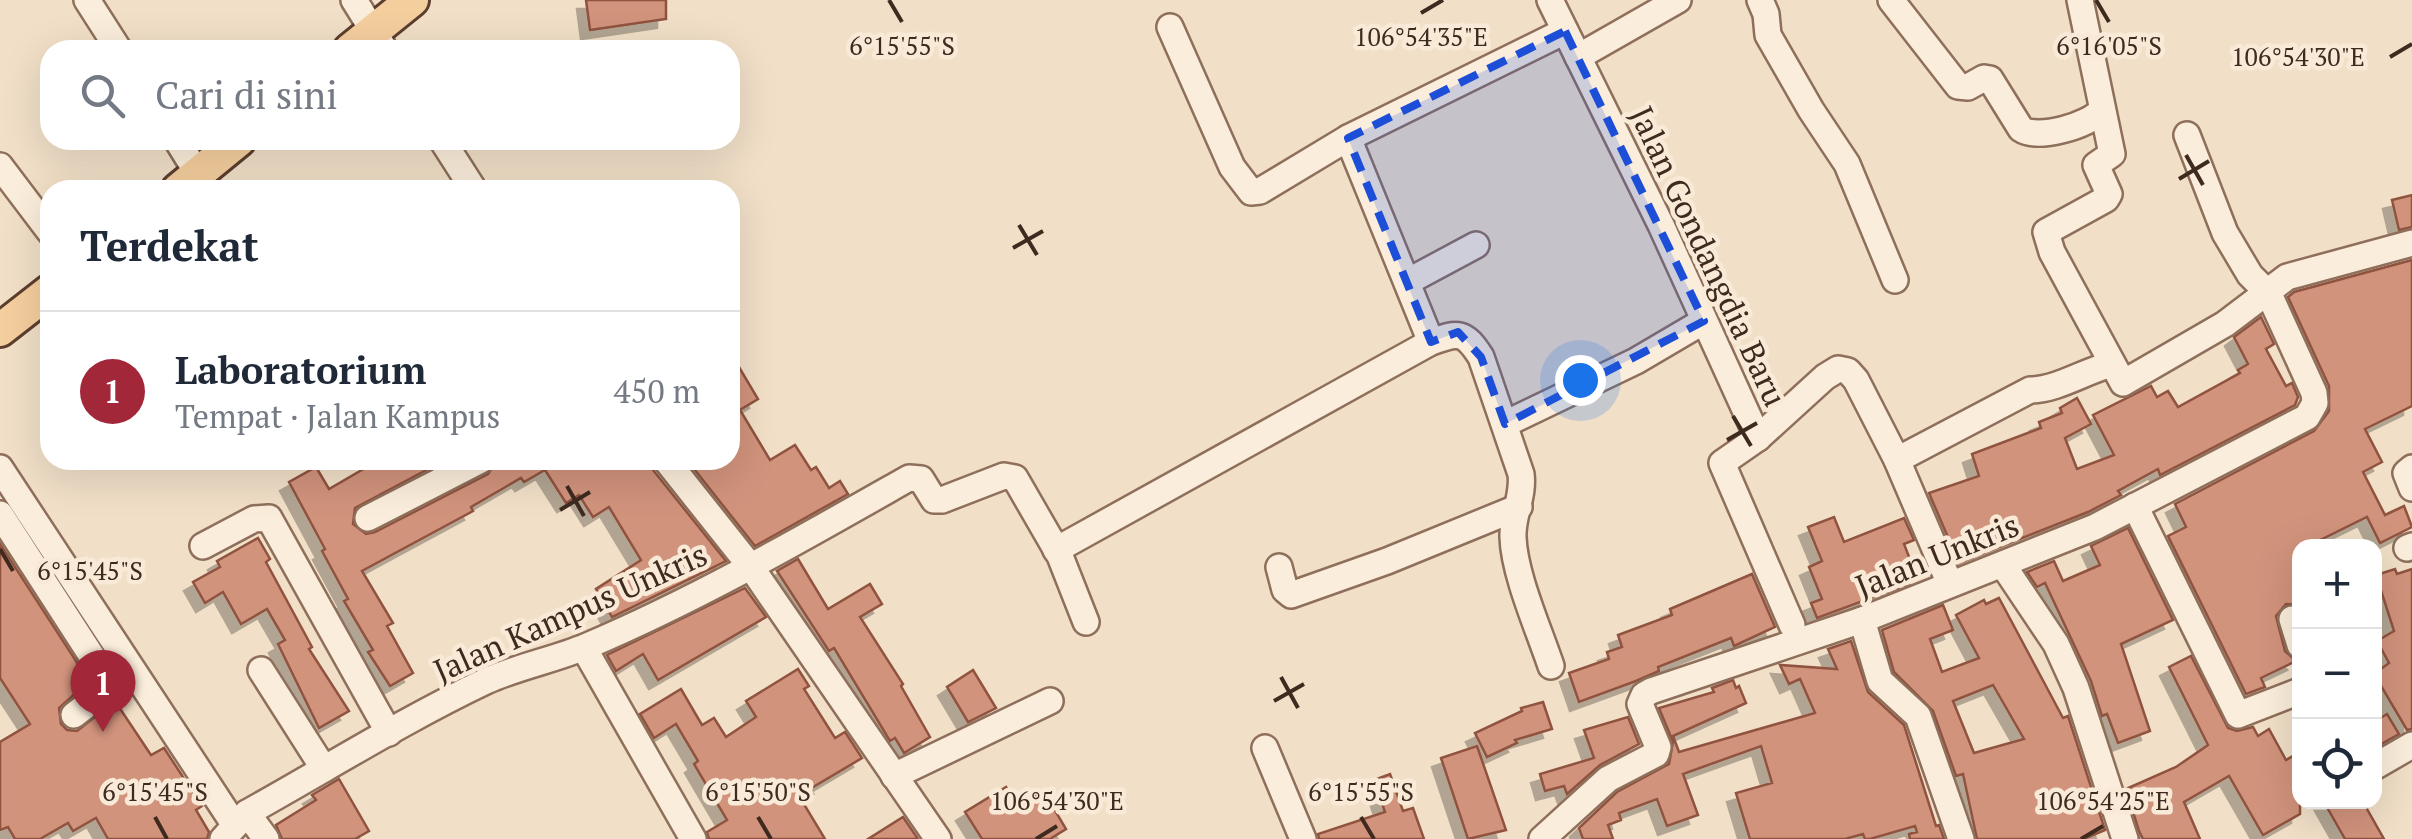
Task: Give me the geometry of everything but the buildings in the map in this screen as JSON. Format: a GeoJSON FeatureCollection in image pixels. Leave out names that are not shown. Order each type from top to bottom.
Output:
{"type":"FeatureCollection","features":[{"type":"Feature","properties":{"kind":"main road"},"geometry":{"type":"LineString","coordinates":[[374,40],[412,0]]}},
{"type":"Feature","properties":{"kind":"main road"},"geometry":{"type":"LineString","coordinates":[[190,180],[226,150]]}},
{"type":"Feature","properties":{"kind":"main road"},"geometry":{"type":"LineString","coordinates":[[0,330],[40,299]]}},
{"type":"Feature","properties":{"kind":"street"},"geometry":{"type":"LineString","coordinates":[[87,0],[113,40]]}},
{"type":"Feature","properties":{"kind":"street"},"geometry":{"type":"LineString","coordinates":[[354,0],[369,40]]}},
{"type":"Feature","properties":{"kind":"street","name":"Jalan Gondangdia Baru"},"geometry":{"type":"LineString","coordinates":[[1550,0],[1662,225],[1758,438],[1826,376],[1838,369],[1848,370],[1898,460],[1950,584]]}},
{"type":"Feature","properties":{"kind":"street"},"geometry":{"type":"LineString","coordinates":[[1578,57],[1678,0]]}},
{"type":"Feature","properties":{"kind":"street"},"geometry":{"type":"LineString","coordinates":[[1760,0],[1768,35],[1847,164],[1895,280]]}},
{"type":"Feature","properties":{"kind":"street"},"geometry":{"type":"LineString","coordinates":[[1891,0],[1958,86],[1968,87],[1984,78],[1990,80],[2020,129],[2039,136],[2096,118],[2101,110],[2103,100],[2080,0]]}},
{"type":"Feature","properties":{"kind":"street"},"geometry":{"type":"LineString","coordinates":[[1170,26],[1232,167],[1251,192],[1260,191],[1348,138],[1565,31]]}},
{"type":"Feature","properties":{"kind":"street"},"geometry":{"type":"LineString","coordinates":[[2101,110],[2112,154],[2096,166],[2109,194],[2106,200],[2046,232],[2052,252],[2123,383],[2176,355],[2269,294],[2287,277],[2412,243]]}},
{"type":"Feature","properties":{"kind":"street","name":"Jalan Unkris"},"geometry":{"type":"LineString","coordinates":[[1542,839],[1608,779],[1656,754],[1658,747],[1640,704],[1644,695],[1862,620],[2095,527],[2307,418],[2314,393],[2269,294],[2250,275],[2232,245],[2187,136]]}},
{"type":"Feature","properties":{"kind":"street"},"geometry":{"type":"LineString","coordinates":[[1348,138],[1431,342]]}},
{"type":"Feature","properties":{"kind":"street"},"geometry":{"type":"LineString","coordinates":[[180,150],[187,180]]}},
{"type":"Feature","properties":{"kind":"street"},"geometry":{"type":"LineString","coordinates":[[448,150],[468,180]]}},
{"type":"Feature","properties":{"kind":"street"},"geometry":{"type":"LineString","coordinates":[[0,166],[40,219]]}},
{"type":"Feature","properties":{"kind":"street"},"geometry":{"type":"LineString","coordinates":[[1407,282],[1476,244]]}},
{"type":"Feature","properties":{"kind":"street"},"geometry":{"type":"LineString","coordinates":[[1505,424],[1636,362],[1704,322]]}},
{"type":"Feature","properties":{"kind":"street"},"geometry":{"type":"LineString","coordinates":[[1056,550],[1431,342],[1453,334],[1471,341],[1481,357],[1520,474],[1522,488],[1512,537],[1551,666]]}},
{"type":"Feature","properties":{"kind":"street"},"geometry":{"type":"LineString","coordinates":[[1898,460],[2030,390],[2044,390],[2086,370],[2112,364]]}},
{"type":"Feature","properties":{"kind":"street"},"geometry":{"type":"LineString","coordinates":[[1758,438],[1722,463],[1792,625]]}},
{"type":"Feature","properties":{"kind":"street"},"geometry":{"type":"LineString","coordinates":[[0,468],[234,825],[266,839]]}},
{"type":"Feature","properties":{"kind":"street"},"geometry":{"type":"LineString","coordinates":[[2412,468],[2406,473],[2412,488]]}},
{"type":"Feature","properties":{"kind":"street"},"geometry":{"type":"LineString","coordinates":[[368,518],[462,470]]}},
{"type":"Feature","properties":{"kind":"street"},"geometry":{"type":"LineString","coordinates":[[674,470],[751,566],[916,476],[934,500],[1004,476],[1015,478],[1056,550],[1086,622]]}},
{"type":"Feature","properties":{"kind":"street"},"geometry":{"type":"LineString","coordinates":[[2136,506],[2238,715],[2292,694]]}},
{"type":"Feature","properties":{"kind":"street"},"geometry":{"type":"LineString","coordinates":[[1279,567],[1285,590],[1291,595],[1519,507]]}},
{"type":"Feature","properties":{"kind":"street"},"geometry":{"type":"LineString","coordinates":[[0,514],[104,675],[106,684],[101,694],[74,715]]}},
{"type":"Feature","properties":{"kind":"street"},"geometry":{"type":"LineString","coordinates":[[203,546],[254,518],[269,518],[388,733]]}},
{"type":"Feature","properties":{"kind":"street"},"geometry":{"type":"LineString","coordinates":[[2004,564],[2056,644],[2076,688],[2125,839]]}},
{"type":"Feature","properties":{"kind":"street","name":"Jalan Kampus Unkris"},"geometry":{"type":"LineString","coordinates":[[234,825],[335,763],[488,680],[584,648],[751,566],[938,839]]}},
{"type":"Feature","properties":{"kind":"street"},"geometry":{"type":"LineString","coordinates":[[1862,620],[1880,681],[1918,716],[1961,839]]}},
{"type":"Feature","properties":{"kind":"street"},"geometry":{"type":"LineString","coordinates":[[584,648],[693,839]]}},
{"type":"Feature","properties":{"kind":"street"},"geometry":{"type":"LineString","coordinates":[[261,670],[335,763]]}},
{"type":"Feature","properties":{"kind":"street"},"geometry":{"type":"LineString","coordinates":[[894,776],[1050,701]]}},
{"type":"Feature","properties":{"kind":"street"},"geometry":{"type":"LineString","coordinates":[[2382,762],[2412,745]]}},
{"type":"Feature","properties":{"kind":"street"},"geometry":{"type":"LineString","coordinates":[[1265,748],[1303,839]]}},
{"type":"Feature","properties":{"kind":"highlighted area"},"geometry":{"type":"Polygon","coordinates":[[[1565,31],[1704,321],[1505,424],[1481,357],[1458,332],[1431,342],[1348,138],[1565,31]]]}},
{"type":"Feature","properties":{"kind":"place","name":"Laboratorium"},"geometry":{"type":"Point","coordinates":[103,732]}}]}
